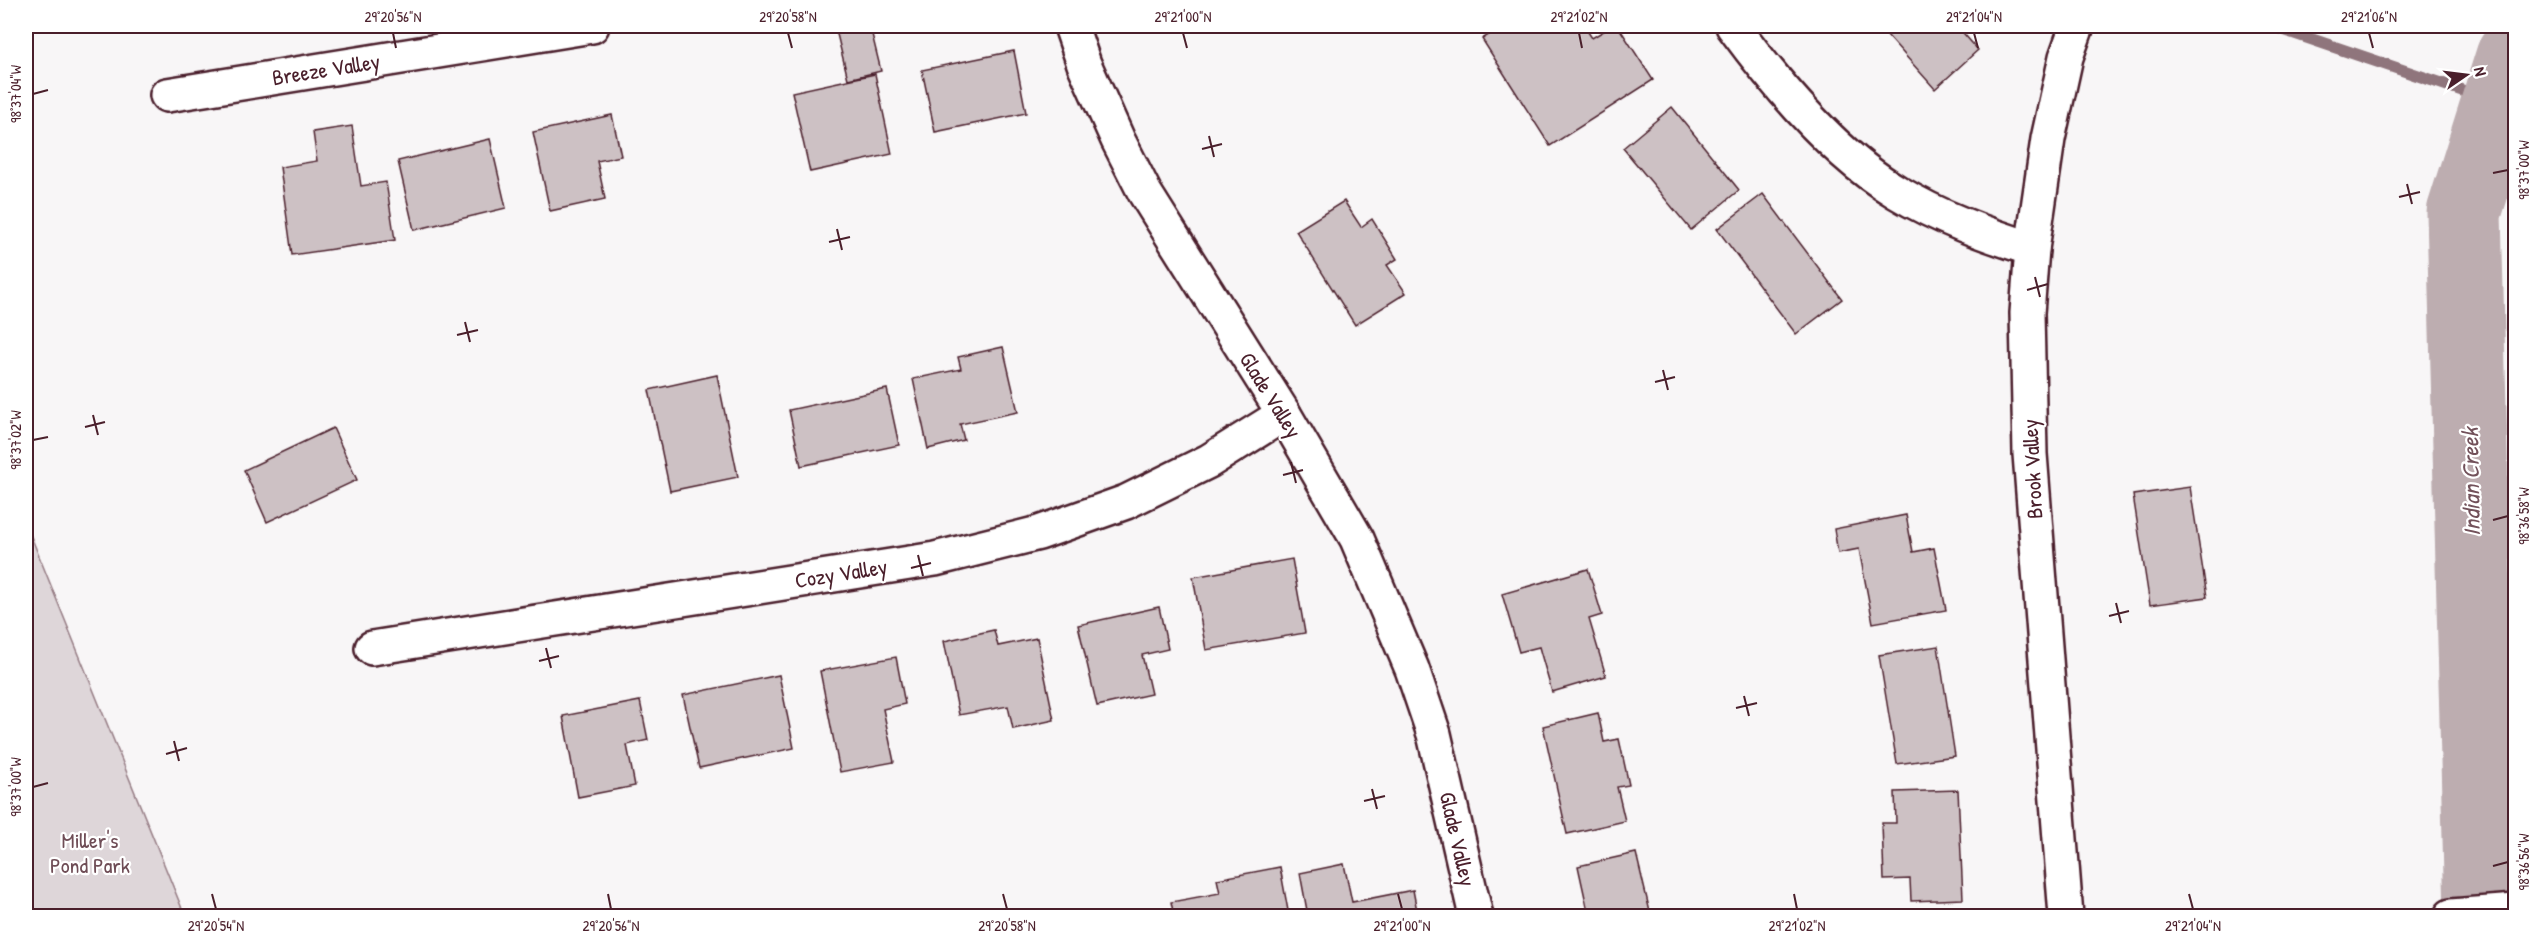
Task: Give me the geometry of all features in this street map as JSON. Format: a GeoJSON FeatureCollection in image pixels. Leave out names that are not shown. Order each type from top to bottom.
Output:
{"type":"FeatureCollection","features":[{"type":"Feature","properties":{"kind":"street","name":"Breeze Valley"},"geometry":{"type":"LineString","coordinates":[[167,95],[592,26]]}},
{"type":"Feature","properties":{"kind":"street","name":"Glade Valley"},"geometry":{"type":"LineString","coordinates":[[1071,26],[1084,64],[1145,193],[1284,414],[1357,539],[1412,669],[1434,734],[1476,916]]}},
{"type":"Feature","properties":{"kind":"street"},"geometry":{"type":"LineString","coordinates":[[1733,26],[1760,63],[1843,153],[1907,197],[1970,229],[2032,249]]}},
{"type":"Feature","properties":{"kind":"street","name":"Brook Valley"},"geometry":{"type":"LineString","coordinates":[[2066,916],[2030,454],[2028,313],[2032,249],[2048,140],[2066,57],[2077,26]]}},
{"type":"Feature","properties":{"kind":"street","name":"Cozy Valley"},"geometry":{"type":"LineString","coordinates":[[372,648],[935,558],[1039,533],[1126,502],[1187,472],[1284,414]]}},
{"type":"Feature","properties":{"kind":"street"},"geometry":{"type":"LineString","coordinates":[[2451,916],[2516,911]]}},
{"type":"Feature","properties":{"kind":"green space","name":"Miller's Pond Park"},"geometry":{"type":"Polygon","coordinates":[[[26,524],[185,916],[26,916],[26,524]]]}},
{"type":"Feature","properties":{"kind":"building"},"geometry":{"type":"Polygon","coordinates":[[[835,26],[870,26],[881,71],[848,79],[835,26]]]}},
{"type":"Feature","properties":{"kind":"building"},"geometry":{"type":"Polygon","coordinates":[[[1503,26],[1584,26],[1592,38],[1612,26],[1618,26],[1653,80],[1550,146],[1482,39],[1503,26]]]}},
{"type":"Feature","properties":{"kind":"building"},"geometry":{"type":"Polygon","coordinates":[[[1879,26],[1960,26],[1958,27],[1978,50],[1935,89],[1879,26]]]}},
{"type":"Feature","properties":{"kind":"building"},"geometry":{"type":"Polygon","coordinates":[[[1014,51],[1026,113],[935,132],[922,70],[1014,51]]]}},
{"type":"Feature","properties":{"kind":"building"},"geometry":{"type":"Polygon","coordinates":[[[875,74],[892,154],[810,172],[792,92],[875,74]]]}},
{"type":"Feature","properties":{"kind":"building"},"geometry":{"type":"Polygon","coordinates":[[[1672,107],[1739,190],[1691,230],[1623,148],[1672,107]]]}},
{"type":"Feature","properties":{"kind":"building"},"geometry":{"type":"Polygon","coordinates":[[[612,115],[621,156],[597,161],[605,199],[550,211],[533,132],[612,115]]]}},
{"type":"Feature","properties":{"kind":"building"},"geometry":{"type":"Polygon","coordinates":[[[352,126],[361,186],[386,182],[395,240],[292,255],[280,167],[317,161],[313,132],[352,126]]]}},
{"type":"Feature","properties":{"kind":"building"},"geometry":{"type":"Polygon","coordinates":[[[490,139],[506,208],[414,230],[398,161],[490,139]]]}},
{"type":"Feature","properties":{"kind":"building"},"geometry":{"type":"Polygon","coordinates":[[[1763,194],[1842,299],[1796,334],[1717,229],[1763,194]]]}},
{"type":"Feature","properties":{"kind":"building"},"geometry":{"type":"Polygon","coordinates":[[[1344,201],[1361,227],[1372,219],[1397,259],[1387,265],[1406,293],[1355,325],[1296,231],[1344,201]]]}},
{"type":"Feature","properties":{"kind":"building"},"geometry":{"type":"Polygon","coordinates":[[[1003,347],[1018,412],[960,424],[964,440],[928,449],[913,379],[961,369],[958,357],[1003,347]]]}},
{"type":"Feature","properties":{"kind":"building"},"geometry":{"type":"Polygon","coordinates":[[[717,375],[738,477],[670,491],[649,390],[717,375]]]}},
{"type":"Feature","properties":{"kind":"building"},"geometry":{"type":"Polygon","coordinates":[[[887,389],[899,445],[801,466],[789,410],[887,389]]]}},
{"type":"Feature","properties":{"kind":"building"},"geometry":{"type":"Polygon","coordinates":[[[333,428],[357,480],[267,522],[244,470],[333,428]]]}},
{"type":"Feature","properties":{"kind":"building"},"geometry":{"type":"Polygon","coordinates":[[[2190,487],[2207,597],[2150,605],[2133,495],[2190,487]]]}},
{"type":"Feature","properties":{"kind":"building"},"geometry":{"type":"Polygon","coordinates":[[[1906,515],[1913,552],[1934,548],[1946,610],[1873,623],[1859,549],[1838,553],[1834,529],[1906,515]]]}},
{"type":"Feature","properties":{"kind":"building"},"geometry":{"type":"Polygon","coordinates":[[[1292,559],[1305,633],[1206,650],[1193,577],[1292,559]]]}},
{"type":"Feature","properties":{"kind":"building"},"geometry":{"type":"Polygon","coordinates":[[[1588,569],[1602,615],[1589,619],[1606,676],[1552,692],[1539,647],[1519,652],[1502,594],[1588,569]]]}},
{"type":"Feature","properties":{"kind":"building"},"geometry":{"type":"Polygon","coordinates":[[[1159,607],[1168,649],[1142,655],[1151,694],[1097,706],[1078,625],[1159,607]]]}},
{"type":"Feature","properties":{"kind":"building"},"geometry":{"type":"Polygon","coordinates":[[[994,630],[998,646],[1037,638],[1054,720],[1013,729],[1008,706],[959,715],[944,641],[994,630]]]}},
{"type":"Feature","properties":{"kind":"building"},"geometry":{"type":"Polygon","coordinates":[[[1938,646],[1955,756],[1897,764],[1879,655],[1938,646]]]}},
{"type":"Feature","properties":{"kind":"building"},"geometry":{"type":"Polygon","coordinates":[[[896,657],[905,704],[883,709],[894,762],[840,772],[820,671],[896,657]]]}},
{"type":"Feature","properties":{"kind":"building"},"geometry":{"type":"Polygon","coordinates":[[[779,675],[794,748],[699,768],[683,695],[779,675]]]}},
{"type":"Feature","properties":{"kind":"building"},"geometry":{"type":"Polygon","coordinates":[[[640,701],[648,740],[627,745],[635,786],[578,797],[563,716],[640,701]]]}},
{"type":"Feature","properties":{"kind":"building"},"geometry":{"type":"Polygon","coordinates":[[[1598,713],[1604,742],[1619,739],[1629,785],[1617,787],[1625,821],[1567,834],[1543,726],[1598,713]]]}},
{"type":"Feature","properties":{"kind":"building"},"geometry":{"type":"Polygon","coordinates":[[[1958,790],[1963,899],[1911,901],[1910,879],[1884,880],[1882,823],[1896,823],[1895,792],[1958,790]]]}},
{"type":"Feature","properties":{"kind":"building"},"geometry":{"type":"Polygon","coordinates":[[[1636,853],[1651,916],[1589,916],[1578,866],[1636,853]]]}},
{"type":"Feature","properties":{"kind":"building"},"geometry":{"type":"Polygon","coordinates":[[[1344,864],[1352,902],[1413,890],[1418,916],[1308,916],[1300,873],[1344,864]]]}},
{"type":"Feature","properties":{"kind":"building"},"geometry":{"type":"Polygon","coordinates":[[[1280,867],[1289,916],[1174,916],[1171,902],[1220,893],[1217,879],[1280,867]]]}},
{"type":"Feature","properties":{"kind":"waterway"},"geometry":{"type":"LineString","coordinates":[[2273,26],[2499,103]]}},
{"type":"Feature","properties":{"kind":"waterway","name":"Indian Creek"},"geometry":{"type":"LineString","coordinates":[[2482,916],[2464,213],[2513,57],[2516,55]]}}]}
